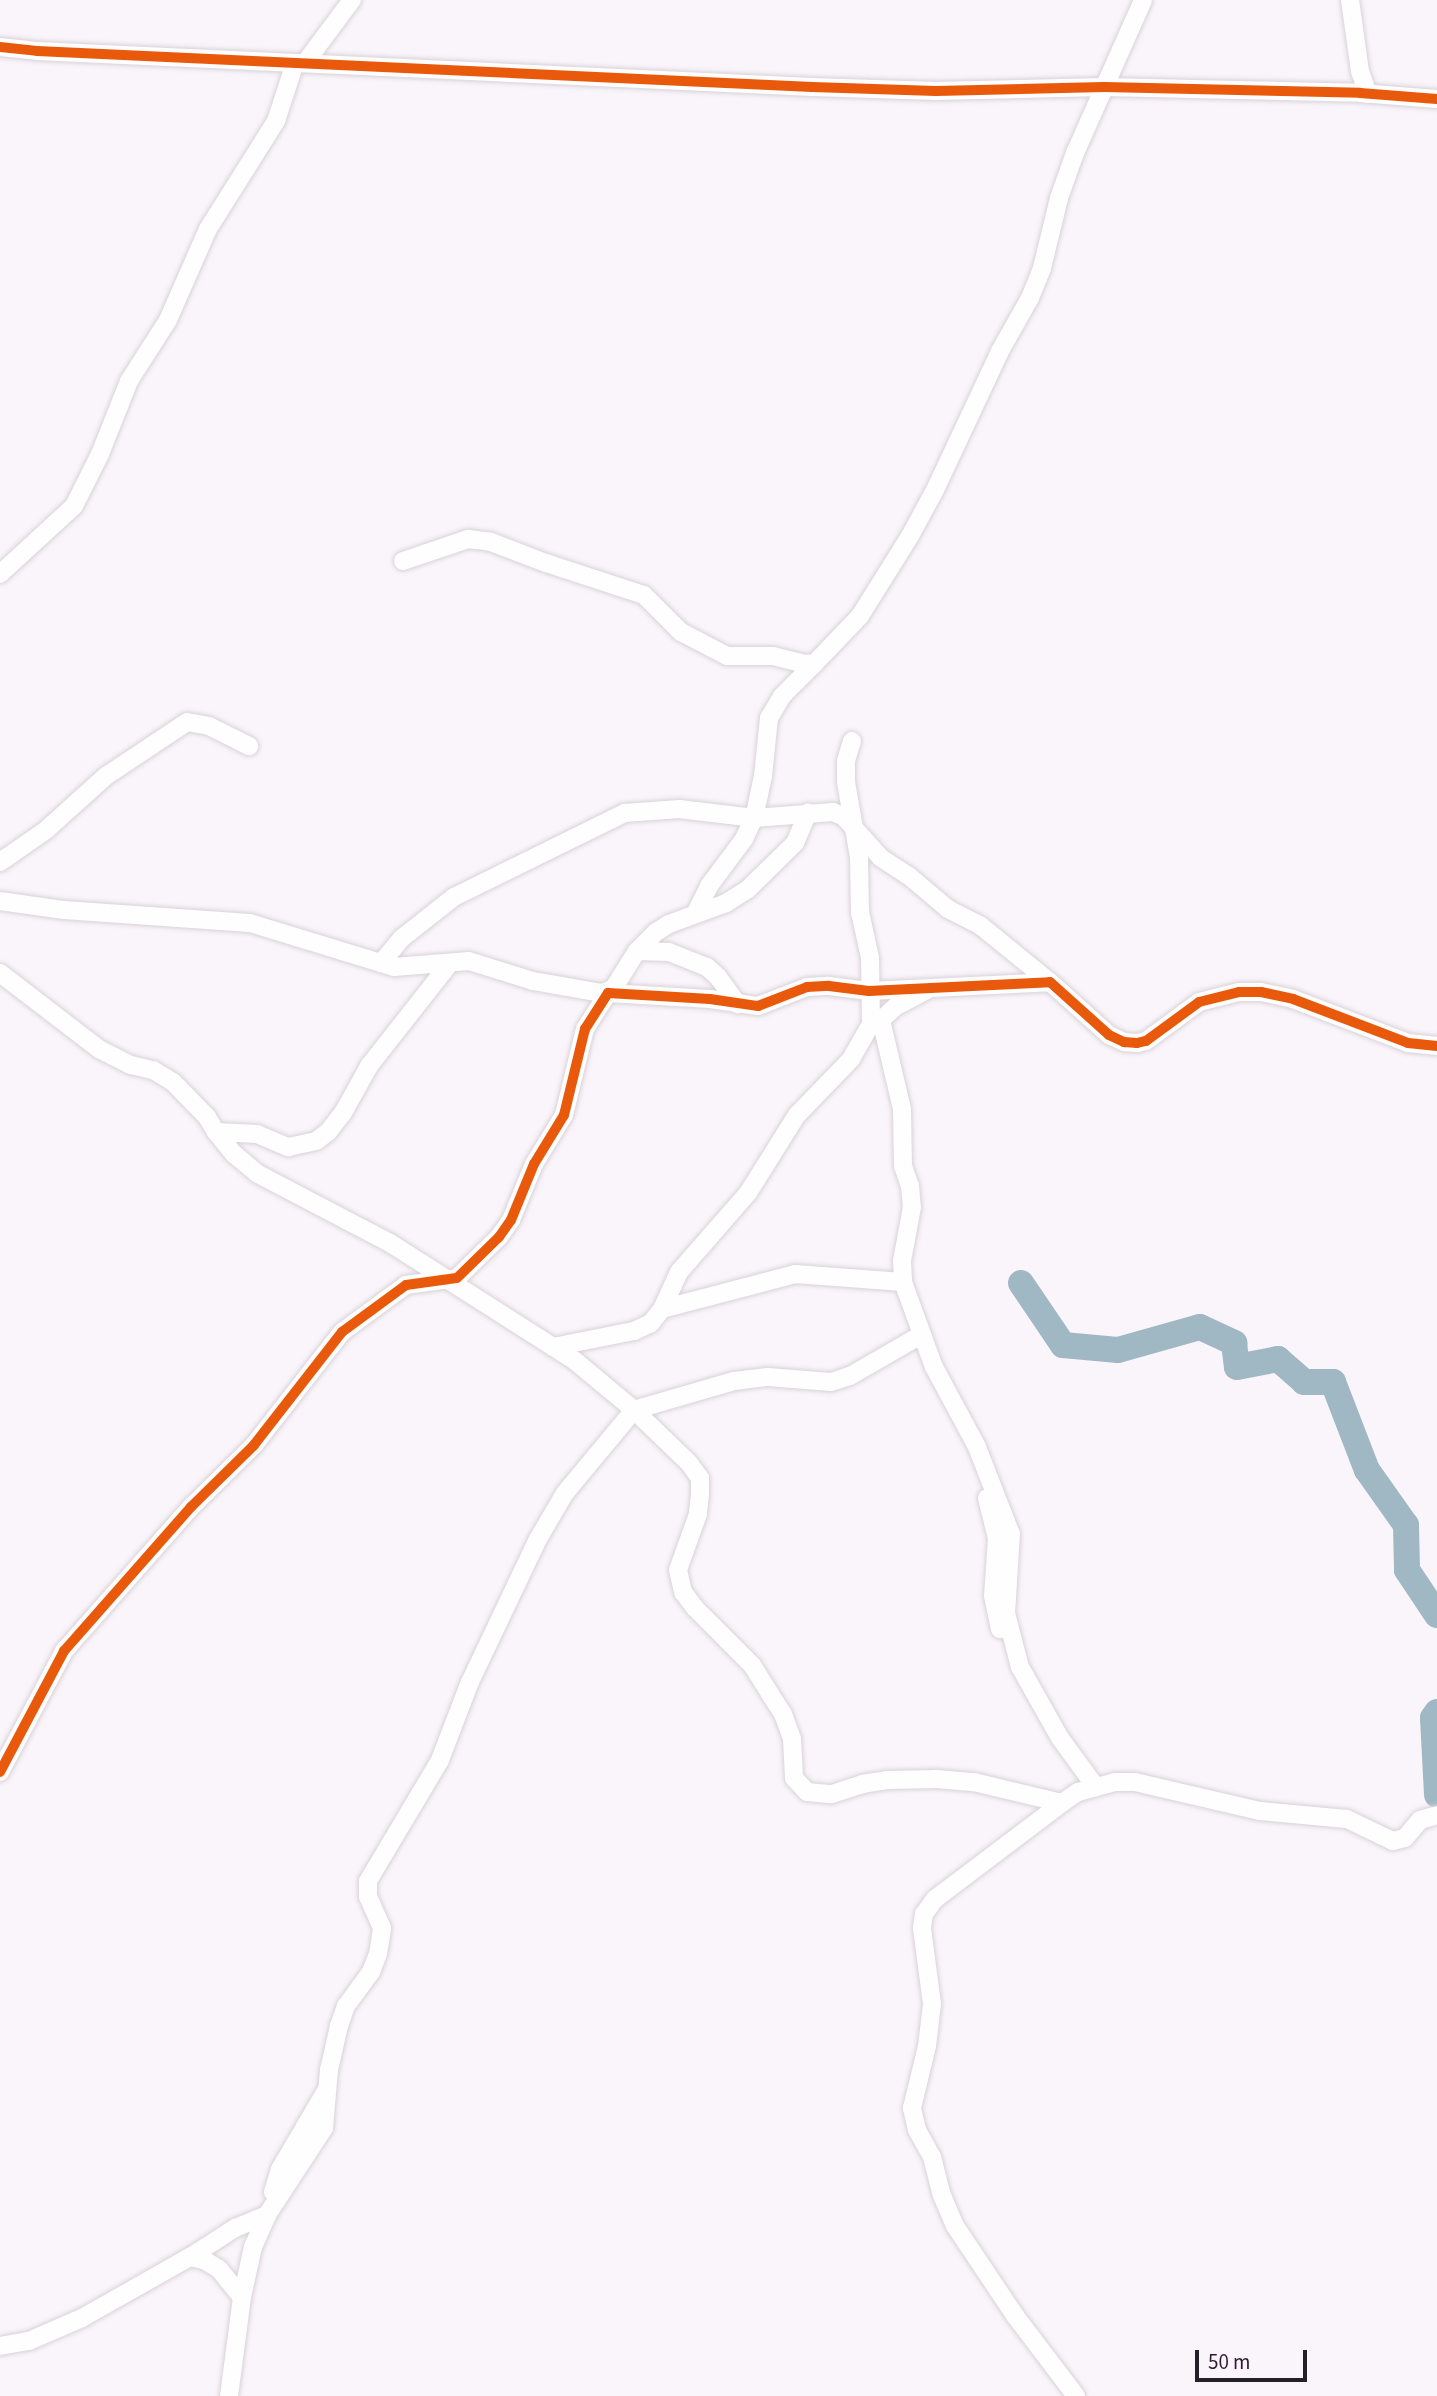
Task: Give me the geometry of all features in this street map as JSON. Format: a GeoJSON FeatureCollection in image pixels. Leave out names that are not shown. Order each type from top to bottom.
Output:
{"type":"FeatureCollection","features":[{"type":"Feature","properties":{"kind":"street"},"geometry":{"type":"LineString","coordinates":[[0,574],[74,506],[100,454],[129,381],[168,320],[208,229],[275,121],[300,63],[352,0]]}},
{"type":"Feature","properties":{"kind":"street"},"geometry":{"type":"LineString","coordinates":[[695,914],[709,886],[744,839],[754,818],[763,776],[769,718],[782,696],[860,616],[935,489],[1000,351],[1030,298],[1042,268],[1059,198],[1075,153],[1143,0]]}},
{"type":"Feature","properties":{"kind":"street"},"geometry":{"type":"LineString","coordinates":[[1350,0],[1360,71],[1368,94]]}},
{"type":"Feature","properties":{"kind":"street"},"geometry":{"type":"LineString","coordinates":[[0,47],[936,91],[1104,87],[1368,94],[1437,99]]}},
{"type":"Feature","properties":{"kind":"street"},"geometry":{"type":"LineString","coordinates":[[403,561],[467,539],[491,542],[546,564],[644,594],[681,632],[727,656],[773,656],[804,664],[815,663]]}},
{"type":"Feature","properties":{"kind":"street"},"geometry":{"type":"LineString","coordinates":[[0,862],[46,830],[106,776],[187,722],[209,726],[249,746]]}},
{"type":"Feature","properties":{"kind":"street"},"geometry":{"type":"LineString","coordinates":[[852,741],[846,761],[846,782],[859,857],[860,912],[870,958],[877,1021],[881,1022],[890,1048],[902,1109],[903,1166],[911,1186],[912,1207],[902,1261],[903,1282],[921,1335],[977,1447],[990,1484],[988,1504],[997,1538],[994,1613],[1001,1633],[1011,1642],[1020,1667],[1060,1738],[1095,1786]]}},
{"type":"Feature","properties":{"kind":"street"},"geometry":{"type":"LineString","coordinates":[[381,963],[402,938],[454,897],[625,813],[679,809],[754,818],[834,812],[844,817],[881,858],[909,876],[948,909],[981,926],[1109,1035],[1124,1042],[1146,1041],[1199,1002],[1239,992],[1261,992],[1293,999],[1408,1043],[1437,1046]]}},
{"type":"Feature","properties":{"kind":"street"},"geometry":{"type":"LineString","coordinates":[[0,1772],[64,1651],[191,1507],[254,1445],[342,1332],[406,1285],[423,1280],[448,1280],[467,1270],[511,1220],[523,1184],[564,1115],[585,1029],[637,951],[656,932],[726,903],[748,889],[795,843],[808,813]]}},
{"type":"Feature","properties":{"kind":"street"},"geometry":{"type":"LineString","coordinates":[[0,901],[64,910],[250,923],[323,943],[394,967],[469,961],[533,981],[608,993],[710,999],[738,1005],[773,1002],[807,987],[829,985],[872,991],[1050,982]]}},
{"type":"Feature","properties":{"kind":"street"},"geometry":{"type":"LineString","coordinates":[[637,951],[669,952],[707,967],[718,977],[738,1005]]}},
{"type":"Feature","properties":{"kind":"street"},"geometry":{"type":"LineString","coordinates":[[216,1132],[257,1134],[288,1147],[316,1141],[343,1113],[369,1066],[450,963]]}},
{"type":"Feature","properties":{"kind":"street"},"geometry":{"type":"LineString","coordinates":[[0,973],[99,1049],[131,1065],[153,1070],[173,1082],[207,1117],[234,1154],[258,1174],[390,1243],[574,1360],[634,1410],[700,1478],[698,1514],[678,1570],[683,1592],[695,1608],[752,1665],[777,1704],[792,1739],[794,1778],[807,1792],[832,1794],[887,1780],[937,1779],[974,1782],[1062,1803]]}},
{"type":"Feature","properties":{"kind":"street"},"geometry":{"type":"LineString","coordinates":[[553,1347],[634,1331],[651,1323],[662,1310],[679,1272],[717,1225],[748,1194],[797,1115],[851,1059],[877,1021],[930,988]]}},
{"type":"Feature","properties":{"kind":"street"},"geometry":{"type":"LineString","coordinates":[[662,1310],[728,1289],[795,1274],[903,1282]]}},
{"type":"Feature","properties":{"kind":"street"},"geometry":{"type":"LineString","coordinates":[[229,2396],[242,2297],[253,2246],[269,2210],[324,2128],[326,2091],[339,2026],[346,2006],[371,1972],[378,1954],[382,1928],[368,1897],[368,1881],[440,1760],[470,1682],[538,1539],[565,1493],[634,1410],[734,1381],[768,1377],[831,1382],[850,1376],[921,1335]]}},
{"type":"Feature","properties":{"kind":"street"},"geometry":{"type":"LineString","coordinates":[[1076,2396],[1016,2316],[955,2226],[942,2196],[932,2157],[917,2130],[912,2108],[927,2046],[932,2004],[922,1928],[924,1914],[935,1899],[1062,1803],[1095,1786],[1115,1782],[1135,1782],[1260,1811],[1347,1819],[1393,1842],[1405,1839],[1420,1820],[1437,1815]]}},
{"type":"Feature","properties":{"kind":"street"},"geometry":{"type":"LineString","coordinates":[[0,2346],[29,2342],[47,2331],[82,2318],[269,2210]]}},
{"type":"Feature","properties":{"kind":"street"},"geometry":{"type":"LineString","coordinates":[[190,2258],[204,2260],[219,2269],[242,2297]]}},
{"type":"Feature","properties":{"kind":"waterway"},"geometry":{"type":"LineString","coordinates":[[1021,1283],[1063,1345],[1118,1350],[1200,1327],[1234,1343],[1237,1367],[1278,1359],[1304,1382],[1333,1382],[1367,1470],[1406,1525],[1407,1570],[1437,1615]]}},
{"type":"Feature","properties":{"kind":"waterway"},"geometry":{"type":"LineString","coordinates":[[1437,1712],[1433,1718],[1437,1795]]}},
{"type":"Feature","properties":{"kind":"cycle path"},"geometry":{"type":"LineString","coordinates":[[0,47],[37,51],[812,87],[936,91],[1104,87],[1360,93],[1437,99]]}},
{"type":"Feature","properties":{"kind":"cycle path"},"geometry":{"type":"LineString","coordinates":[[0,1772],[64,1651],[191,1507],[254,1445],[342,1332],[406,1285],[457,1278],[499,1237],[511,1220],[534,1164],[564,1115],[585,1029],[608,993],[710,999],[758,1006],[807,987],[829,986],[869,991],[1050,982],[1109,1035],[1124,1042],[1137,1043],[1146,1041],[1199,1002],[1239,992],[1261,992],[1293,999],[1408,1043],[1437,1046]]}}]}
